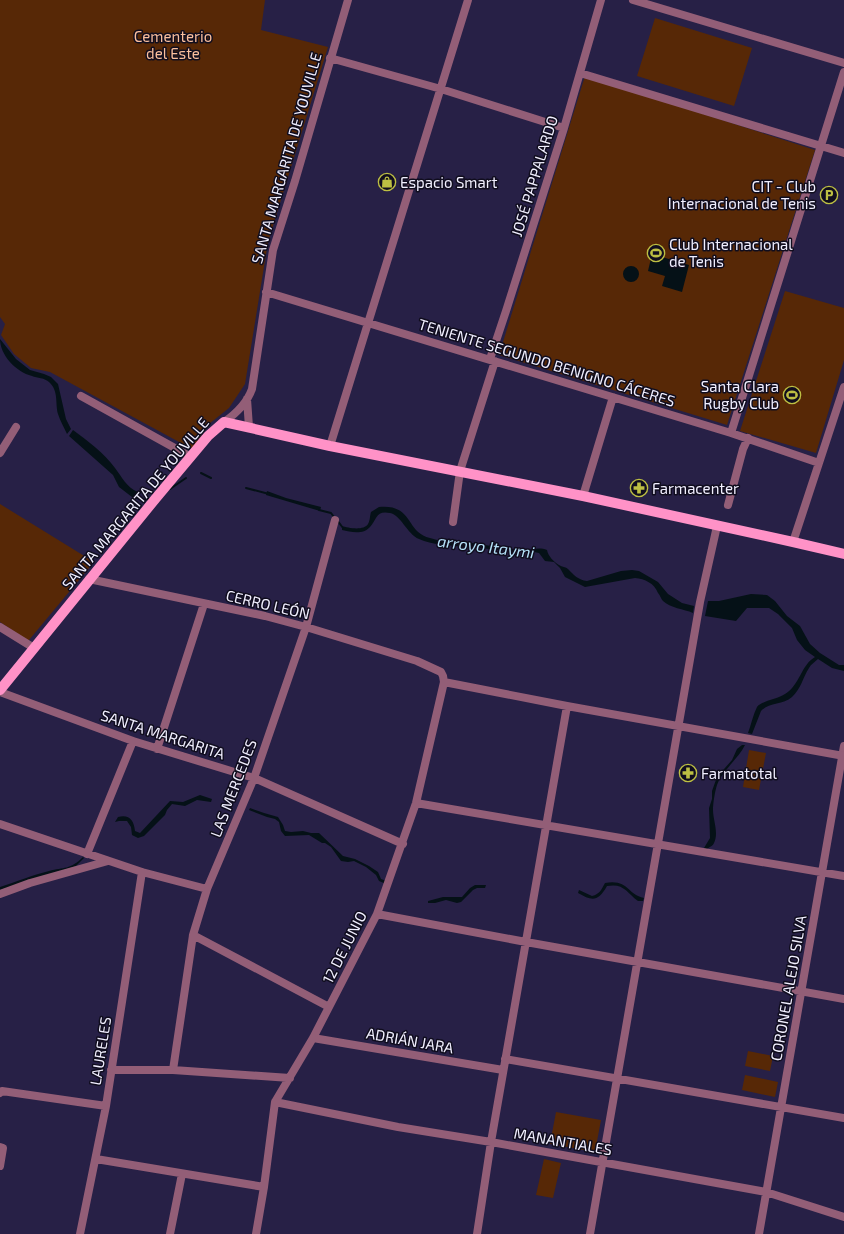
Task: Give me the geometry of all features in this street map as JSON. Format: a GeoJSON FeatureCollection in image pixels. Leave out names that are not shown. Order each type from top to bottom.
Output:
{"type":"FeatureCollection","features":[{"type":"Feature","properties":{"kind":"main road"},"geometry":{"type":"LineString","coordinates":[[224,422],[330,446],[583,496],[844,554]]}},
{"type":"Feature","properties":{"kind":"main road","name":"SANTA MARGARITA DE YOUVILLE"},"geometry":{"type":"LineString","coordinates":[[0,691],[89,579],[208,436],[224,422]]}},
{"type":"Feature","properties":{"kind":"street","name":"SANTA MARGARITA DE YOUVILLE"},"geometry":{"type":"LineString","coordinates":[[224,422],[238,411],[247,399],[252,388],[273,250],[295,181],[348,0]]}},
{"type":"Feature","properties":{"kind":"street"},"geometry":{"type":"LineString","coordinates":[[330,446],[468,0]]}},
{"type":"Feature","properties":{"kind":"street","name":"JOSÉ PAPPALARDO"},"geometry":{"type":"LineString","coordinates":[[453,522],[460,471],[506,311],[564,128],[600,0]]}},
{"type":"Feature","properties":{"kind":"street"},"geometry":{"type":"LineString","coordinates":[[633,0],[844,63]]}},
{"type":"Feature","properties":{"kind":"street"},"geometry":{"type":"LineString","coordinates":[[330,58],[441,89],[564,128]]}},
{"type":"Feature","properties":{"kind":"street"},"geometry":{"type":"LineString","coordinates":[[731,433],[844,72]]}},
{"type":"Feature","properties":{"kind":"street"},"geometry":{"type":"LineString","coordinates":[[580,73],[844,153]]}},
{"type":"Feature","properties":{"kind":"street","name":"TENIENTE SEGUNDO BENIGNO CÁCERES"},"geometry":{"type":"LineString","coordinates":[[266,292],[748,438],[819,463]]}},
{"type":"Feature","properties":{"kind":"street"},"geometry":{"type":"LineString","coordinates":[[793,542],[819,463],[842,402],[844,387]]}},
{"type":"Feature","properties":{"kind":"street"},"geometry":{"type":"LineString","coordinates":[[81,396],[191,457]]}},
{"type":"Feature","properties":{"kind":"street"},"geometry":{"type":"LineString","coordinates":[[583,496],[613,397]]}},
{"type":"Feature","properties":{"kind":"street"},"geometry":{"type":"LineString","coordinates":[[247,399],[249,427]]}},
{"type":"Feature","properties":{"kind":"street"},"geometry":{"type":"LineString","coordinates":[[0,453],[16,427]]}},
{"type":"Feature","properties":{"kind":"street"},"geometry":{"type":"LineString","coordinates":[[728,505],[743,449],[748,438]]}},
{"type":"Feature","properties":{"kind":"street","name":"LAS MERCEDES"},"geometry":{"type":"LineString","coordinates":[[173,1070],[193,935],[207,889],[254,778],[306,627],[335,520]]}},
{"type":"Feature","properties":{"kind":"street"},"geometry":{"type":"LineString","coordinates":[[590,1234],[659,845],[700,602],[717,526]]}},
{"type":"Feature","properties":{"kind":"street","name":"CERRO LEÓN"},"geometry":{"type":"LineString","coordinates":[[89,579],[265,616],[306,627],[417,661],[441,672],[444,682]]}},
{"type":"Feature","properties":{"kind":"street"},"geometry":{"type":"LineString","coordinates":[[157,748],[204,604]]}},
{"type":"Feature","properties":{"kind":"street"},"geometry":{"type":"LineString","coordinates":[[0,628],[34,648]]}},
{"type":"Feature","properties":{"kind":"street"},"geometry":{"type":"LineString","coordinates":[[444,682],[843,756]]}},
{"type":"Feature","properties":{"kind":"street","name":"12 DE JUNIO"},"geometry":{"type":"LineString","coordinates":[[256,1234],[264,1187],[275,1102],[313,1038],[377,914],[416,804],[444,682]]}},
{"type":"Feature","properties":{"kind":"street","name":"SANTA MARGARITA"},"geometry":{"type":"LineString","coordinates":[[0,691],[133,741],[254,778],[403,844]]}},
{"type":"Feature","properties":{"kind":"street"},"geometry":{"type":"LineString","coordinates":[[477,1234],[503,1070],[567,706]]}},
{"type":"Feature","properties":{"kind":"street"},"geometry":{"type":"LineString","coordinates":[[87,854],[133,741]]}},
{"type":"Feature","properties":{"kind":"street","name":"CORONEL ALEJO SILVA"},"geometry":{"type":"LineString","coordinates":[[759,1234],[844,746]]}},
{"type":"Feature","properties":{"kind":"street"},"geometry":{"type":"LineString","coordinates":[[416,804],[844,876]]}},
{"type":"Feature","properties":{"kind":"street"},"geometry":{"type":"LineString","coordinates":[[0,824],[142,872],[207,889]]}},
{"type":"Feature","properties":{"kind":"street"},"geometry":{"type":"LineString","coordinates":[[0,894],[30,883],[109,861]]}},
{"type":"Feature","properties":{"kind":"street","name":"LAURELES"},"geometry":{"type":"LineString","coordinates":[[80,1234],[106,1106],[110,1070],[142,872]]}},
{"type":"Feature","properties":{"kind":"street"},"geometry":{"type":"LineString","coordinates":[[377,914],[844,999]]}},
{"type":"Feature","properties":{"kind":"street"},"geometry":{"type":"LineString","coordinates":[[193,935],[329,1007]]}},
{"type":"Feature","properties":{"kind":"street","name":"ADRIÁN JARA"},"geometry":{"type":"LineString","coordinates":[[313,1038],[503,1070]]}},
{"type":"Feature","properties":{"kind":"street"},"geometry":{"type":"LineString","coordinates":[[505,1059],[844,1118]]}},
{"type":"Feature","properties":{"kind":"street"},"geometry":{"type":"LineString","coordinates":[[110,1070],[173,1070],[290,1078]]}},
{"type":"Feature","properties":{"kind":"street"},"geometry":{"type":"LineString","coordinates":[[0,1093],[2,1091],[106,1106]]}},
{"type":"Feature","properties":{"kind":"street","name":"MANANTIALES"},"geometry":{"type":"LineString","coordinates":[[275,1102],[398,1127],[491,1142],[766,1192],[844,1217]]}},
{"type":"Feature","properties":{"kind":"street"},"geometry":{"type":"LineString","coordinates":[[0,1166],[2,1148]]}},
{"type":"Feature","properties":{"kind":"street"},"geometry":{"type":"LineString","coordinates":[[96,1159],[264,1187]]}},
{"type":"Feature","properties":{"kind":"street"},"geometry":{"type":"LineString","coordinates":[[170,1234],[182,1174]]}},
{"type":"Feature","properties":{"kind":"green space","name":"Cementerio del Este"},"geometry":{"type":"Polygon","coordinates":[[[0,0],[265,0],[261,30],[328,47],[268,242],[245,384],[229,408],[209,424],[192,449],[50,372],[31,368],[14,354],[1,335],[5,324],[0,317],[0,0]]]}},
{"type":"Feature","properties":{"kind":"green space"},"geometry":{"type":"Polygon","coordinates":[[[655,18],[752,48],[734,106],[637,76],[655,18]]]}},
{"type":"Feature","properties":{"kind":"green space","name":"Club Internacional de Tenis"},"geometry":{"type":"Polygon","coordinates":[[[585,76],[815,150],[727,425],[499,355],[585,76]]]}},
{"type":"Feature","properties":{"kind":"green space","name":"Santa Clara Rugby Club"},"geometry":{"type":"Polygon","coordinates":[[[785,291],[844,308],[844,360],[816,453],[740,431],[785,291]]]}},
{"type":"Feature","properties":{"kind":"green space"},"geometry":{"type":"Polygon","coordinates":[[[0,504],[94,562],[29,640],[0,622],[0,504]]]}},
{"type":"Feature","properties":{"kind":"green space"},"geometry":{"type":"Polygon","coordinates":[[[749,750],[766,753],[759,790],[743,787],[749,750]]]}},
{"type":"Feature","properties":{"kind":"green space"},"geometry":{"type":"Polygon","coordinates":[[[748,1051],[773,1056],[770,1071],[745,1066],[748,1051]]]}},
{"type":"Feature","properties":{"kind":"green space"},"geometry":{"type":"Polygon","coordinates":[[[745,1075],[778,1082],[775,1097],[742,1090],[745,1075]]]}},
{"type":"Feature","properties":{"kind":"green space"},"geometry":{"type":"Polygon","coordinates":[[[556,1112],[601,1120],[595,1152],[550,1144],[556,1112]]]}},
{"type":"Feature","properties":{"kind":"green space"},"geometry":{"type":"Polygon","coordinates":[[[544,1159],[561,1163],[553,1198],[536,1195],[544,1159]]]}},
{"type":"Feature","properties":{"kind":"water"},"geometry":{"type":"Polygon","coordinates":[[[652,254],[689,265],[682,292],[662,286],[665,276],[648,271],[652,254]]]}},
{"type":"Feature","properties":{"kind":"water"},"geometry":{"type":"Polygon","coordinates":[[[631,266],[638,271],[639,274],[634,281],[631,282],[624,277],[623,274],[628,267],[631,266]]]}},
{"type":"Feature","properties":{"kind":"water"},"geometry":{"type":"Polygon","coordinates":[[[0,339],[16,359],[30,370],[51,377],[58,384],[66,419],[71,429],[67,434],[58,414],[55,393],[52,386],[49,382],[26,374],[15,367],[6,357],[0,339]]]}},
{"type":"Feature","properties":{"kind":"water"},"geometry":{"type":"Polygon","coordinates":[[[73,430],[106,457],[127,485],[138,492],[136,497],[132,497],[119,487],[113,475],[69,436],[73,430]]]}},
{"type":"Feature","properties":{"kind":"water"},"geometry":{"type":"Polygon","coordinates":[[[267,491],[286,498],[321,507],[320,511],[266,495],[267,491]]]}},
{"type":"Feature","properties":{"kind":"water"},"geometry":{"type":"Polygon","coordinates":[[[379,507],[390,507],[398,510],[404,514],[416,530],[422,535],[430,538],[446,542],[464,542],[526,550],[539,548],[547,550],[550,557],[555,562],[560,566],[567,568],[581,580],[587,581],[621,571],[639,571],[658,582],[668,594],[682,603],[694,606],[693,613],[673,607],[666,603],[662,600],[649,582],[642,579],[635,578],[585,587],[565,577],[560,568],[554,562],[545,561],[539,553],[464,547],[429,542],[415,537],[394,514],[390,513],[385,512],[379,514],[367,530],[360,532],[349,532],[342,530],[342,526],[348,528],[363,528],[369,523],[371,512],[379,507]]]}},
{"type":"Feature","properties":{"kind":"water"},"geometry":{"type":"Polygon","coordinates":[[[751,594],[767,595],[775,601],[787,616],[800,626],[810,644],[820,653],[839,665],[844,665],[844,671],[832,668],[818,659],[812,664],[798,690],[792,697],[788,700],[768,706],[761,711],[752,734],[748,733],[757,707],[762,703],[782,696],[790,690],[810,661],[815,657],[805,650],[797,640],[792,628],[778,614],[769,608],[747,608],[736,621],[705,616],[708,601],[719,601],[751,594]]]}},
{"type":"Feature","properties":{"kind":"water"},"geometry":{"type":"Polygon","coordinates":[[[742,745],[745,745],[722,775],[717,785],[713,810],[716,835],[712,846],[707,849],[704,848],[710,838],[709,808],[712,799],[712,791],[717,777],[732,760],[737,749],[742,745]]]}},
{"type":"Feature","properties":{"kind":"water"},"geometry":{"type":"Polygon","coordinates":[[[200,795],[212,799],[211,802],[197,800],[185,806],[172,804],[165,815],[144,836],[138,838],[132,835],[131,827],[127,821],[115,822],[118,817],[128,817],[132,821],[135,831],[140,833],[170,801],[183,802],[200,795]]]}},
{"type":"Feature","properties":{"kind":"water"},"geometry":{"type":"Polygon","coordinates":[[[250,808],[278,817],[285,831],[319,833],[343,856],[355,859],[378,872],[381,879],[387,881],[386,884],[379,881],[376,875],[366,867],[354,861],[341,861],[331,847],[309,835],[285,836],[281,831],[279,822],[275,819],[249,810],[250,808]]]}},
{"type":"Feature","properties":{"kind":"water"},"geometry":{"type":"Polygon","coordinates":[[[83,857],[84,858],[76,866],[0,890],[0,887],[70,866],[83,857]]]}},
{"type":"Feature","properties":{"kind":"water"},"geometry":{"type":"Polygon","coordinates":[[[605,883],[619,883],[638,896],[644,898],[643,901],[638,901],[621,887],[613,885],[607,886],[601,895],[591,899],[578,893],[579,890],[592,896],[595,895],[600,891],[605,883]]]}},
{"type":"Feature","properties":{"kind":"water"},"geometry":{"type":"Polygon","coordinates":[[[475,885],[486,885],[485,888],[477,888],[473,890],[461,902],[457,903],[446,900],[428,903],[428,901],[443,897],[462,897],[475,885]]]}},
{"type":"Feature","properties":{"kind":"waterway","name":"arroyo Itaymi"},"geometry":{"type":"LineString","coordinates":[[201,473],[211,478]]}},
{"type":"Feature","properties":{"kind":"waterway","name":"arroyo Itaymi"},"geometry":{"type":"LineString","coordinates":[[170,489],[186,478]]}},
{"type":"Feature","properties":{"kind":"waterway","name":"arroyo Itaymi"},"geometry":{"type":"LineString","coordinates":[[246,488],[269,494]]}},
{"type":"Feature","properties":{"kind":"waterway","name":"arroyo Itaymi"},"geometry":{"type":"LineString","coordinates":[[133,496],[142,500],[150,499]]}},
{"type":"Feature","properties":{"kind":"waterway","name":"arroyo Itaymi"},"geometry":{"type":"LineString","coordinates":[[319,510],[331,513],[334,517]]}},
{"type":"Feature","properties":{"kind":"waterway","name":"arroyo Itaymi"},"geometry":{"type":"LineString","coordinates":[[337,520],[343,528]]}},
{"type":"Feature","properties":{"kind":"place","name":"Espacio Smart"},"geometry":{"type":"Point","coordinates":[387,182]}},
{"type":"Feature","properties":{"kind":"place","name":"CIT - Club Internacional de Tenis"},"geometry":{"type":"Point","coordinates":[829,195]}},
{"type":"Feature","properties":{"kind":"place","name":"Club Internacional de Tenis"},"geometry":{"type":"Point","coordinates":[656,253]}},
{"type":"Feature","properties":{"kind":"place","name":"Santa Clara Rugby Club"},"geometry":{"type":"Point","coordinates":[792,395]}},
{"type":"Feature","properties":{"kind":"place","name":"Farmacenter"},"geometry":{"type":"Point","coordinates":[639,488]}},
{"type":"Feature","properties":{"kind":"place","name":"Farmatotal"},"geometry":{"type":"Point","coordinates":[688,773]}}]}
